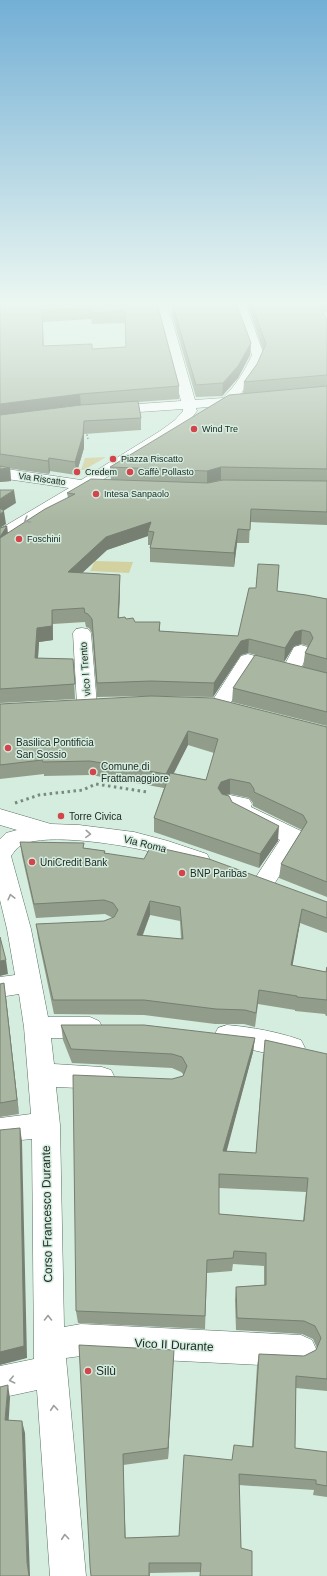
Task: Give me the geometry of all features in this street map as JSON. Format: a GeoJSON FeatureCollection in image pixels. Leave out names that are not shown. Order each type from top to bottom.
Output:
{"type":"FeatureCollection","features":[{"type":"Feature","properties":{"kind":"street"},"geometry":{"type":"LineString","coordinates":[[0,536],[84,485],[186,418],[190,411],[189,404],[179,377]]}},
{"type":"Feature","properties":{"kind":"street"},"geometry":{"type":"LineString","coordinates":[[226,402],[240,389],[248,377]]}},
{"type":"Feature","properties":{"kind":"street"},"geometry":{"type":"LineString","coordinates":[[81,412],[257,399]]}},
{"type":"Feature","properties":{"kind":"street"},"geometry":{"type":"LineString","coordinates":[[143,408],[158,412],[163,417],[169,430]]}},
{"type":"Feature","properties":{"kind":"street","name":"Via Riscatto"},"geometry":{"type":"LineString","coordinates":[[0,473],[84,485],[110,486]]}},
{"type":"Feature","properties":{"kind":"street","name":"vico I Trento"},"geometry":{"type":"LineString","coordinates":[[82,633],[87,705]]}},
{"type":"Feature","properties":{"kind":"street"},"geometry":{"type":"LineString","coordinates":[[290,671],[301,651]]}},
{"type":"Feature","properties":{"kind":"street"},"geometry":{"type":"LineString","coordinates":[[240,712],[212,705],[248,660],[327,681]]}},
{"type":"Feature","properties":{"kind":"street"},"geometry":{"type":"LineString","coordinates":[[230,802],[241,804],[240,810],[293,837],[254,879],[284,891]]}},
{"type":"Feature","properties":{"kind":"street","name":"Via Roma"},"geometry":{"type":"LineString","coordinates":[[5,812],[49,832]]}},
{"type":"Feature","properties":{"kind":"street","name":"Via Roma"},"geometry":{"type":"LineString","coordinates":[[0,855],[5,847],[14,839],[26,834],[49,832],[100,834],[148,843],[215,866]]}},
{"type":"Feature","properties":{"kind":"street","name":"Corso Francesco Durante"},"geometry":{"type":"LineString","coordinates":[[0,855],[30,928],[29,983],[37,1027],[46,1125],[50,1358],[68,1576]]}},
{"type":"Feature","properties":{"kind":"street"},"geometry":{"type":"LineString","coordinates":[[0,987],[29,983]]}},
{"type":"Feature","properties":{"kind":"street"},"geometry":{"type":"LineString","coordinates":[[37,1027],[113,1028]]}},
{"type":"Feature","properties":{"kind":"street"},"geometry":{"type":"LineString","coordinates":[[208,1034],[244,1037],[311,1052]]}},
{"type":"Feature","properties":{"kind":"street"},"geometry":{"type":"LineString","coordinates":[[41,1075],[126,1079]]}},
{"type":"Feature","properties":{"kind":"street"},"geometry":{"type":"LineString","coordinates":[[0,1130],[46,1125]]}},
{"type":"Feature","properties":{"kind":"street","name":"Vico II Durante"},"geometry":{"type":"LineString","coordinates":[[0,1382],[50,1358],[81,1340],[300,1351]]}},
{"type":"Feature","properties":{"kind":"path"},"geometry":{"type":"LineString","coordinates":[[81,412],[88,439]]}},
{"type":"Feature","properties":{"kind":"path"},"geometry":{"type":"LineString","coordinates":[[5,812],[20,801],[42,794],[79,792],[89,789],[96,784],[147,792]]}},
{"type":"Feature","properties":{"kind":"shaded area"},"geometry":{"type":"Polygon","coordinates":[[[106,457],[84,470],[81,470],[85,458],[106,457]]]}},
{"type":"Feature","properties":{"kind":"shaded area"},"geometry":{"type":"Polygon","coordinates":[[[95,561],[133,562],[129,573],[90,571],[95,561]]]}},
{"type":"Feature","properties":{"kind":"building"},"geometry":{"type":"Polygon","coordinates":[[[0,377],[176,377],[179,386],[80,394],[0,404],[0,377]]]}},
{"type":"Feature","properties":{"kind":"building"},"geometry":{"type":"Polygon","coordinates":[[[194,377],[229,377],[223,383],[196,385],[194,377]]]}},
{"type":"Feature","properties":{"kind":"building"},"geometry":{"type":"Polygon","coordinates":[[[248,377],[309,377],[244,382],[248,377]]]}},
{"type":"Feature","properties":{"kind":"building"},"geometry":{"type":"Polygon","coordinates":[[[327,386],[327,469],[221,467],[207,471],[110,467],[229,395],[327,386]]]}},
{"type":"Feature","properties":{"kind":"building"},"geometry":{"type":"Polygon","coordinates":[[[138,401],[141,418],[84,421],[83,435],[75,462],[49,458],[48,461],[0,454],[0,415],[81,405],[138,401]]]}},
{"type":"Feature","properties":{"kind":"building"},"geometry":{"type":"Polygon","coordinates":[[[0,466],[10,468],[0,469],[0,466]]]}},
{"type":"Feature","properties":{"kind":"building"},"geometry":{"type":"Polygon","coordinates":[[[91,479],[208,483],[223,480],[327,481],[327,512],[251,509],[250,530],[238,529],[234,553],[150,548],[154,532],[148,531],[151,522],[106,537],[68,572],[120,575],[118,618],[133,618],[135,622],[160,622],[159,631],[238,636],[249,588],[256,588],[258,564],[279,565],[277,591],[327,599],[327,659],[305,653],[313,638],[310,632],[302,630],[295,632],[285,648],[249,639],[241,641],[214,683],[151,681],[97,683],[92,619],[85,613],[84,608],[52,610],[52,626],[37,628],[35,658],[73,659],[75,684],[0,689],[0,538],[45,509],[75,494],[67,493],[91,479]]]}},
{"type":"Feature","properties":{"kind":"building"},"geometry":{"type":"Polygon","coordinates":[[[0,490],[14,490],[0,499],[0,490]]]}},
{"type":"Feature","properties":{"kind":"building"},"geometry":{"type":"Polygon","coordinates":[[[0,508],[4,511],[0,514],[0,508]]]}},
{"type":"Feature","properties":{"kind":"building"},"geometry":{"type":"Polygon","coordinates":[[[7,526],[0,537],[0,528],[7,526]]]}},
{"type":"Feature","properties":{"kind":"building"},"geometry":{"type":"Polygon","coordinates":[[[255,655],[327,673],[327,712],[233,688],[255,655]]]}},
{"type":"Feature","properties":{"kind":"building"},"geometry":{"type":"Polygon","coordinates":[[[151,696],[213,698],[327,727],[327,882],[281,864],[307,822],[303,815],[254,792],[254,789],[250,783],[230,779],[221,782],[218,788],[222,794],[229,796],[232,802],[279,826],[260,854],[154,818],[170,773],[206,780],[218,739],[188,731],[166,774],[90,761],[43,762],[42,760],[0,765],[0,704],[151,696]]]}},
{"type":"Feature","properties":{"kind":"building"},"geometry":{"type":"Polygon","coordinates":[[[20,842],[84,843],[83,848],[144,859],[151,846],[209,859],[327,902],[327,918],[302,909],[291,965],[326,972],[327,967],[327,1000],[297,997],[259,990],[256,1013],[245,1010],[216,1009],[144,1000],[53,1000],[36,924],[104,921],[114,917],[118,910],[113,903],[104,900],[34,904],[20,842]],[[150,901],[137,935],[183,939],[180,907],[150,901]]]}},
{"type":"Feature","properties":{"kind":"building"},"geometry":{"type":"Polygon","coordinates":[[[0,937],[6,960],[0,961],[0,937]]]}},
{"type":"Feature","properties":{"kind":"building"},"geometry":{"type":"Polygon","coordinates":[[[4,983],[17,1100],[0,1103],[0,984],[4,983]]]}},
{"type":"Feature","properties":{"kind":"building"},"geometry":{"type":"Polygon","coordinates":[[[61,1025],[144,1025],[255,1038],[223,1151],[256,1153],[265,1040],[327,1054],[327,1379],[296,1376],[295,1448],[327,1452],[327,1486],[316,1484],[316,1480],[239,1474],[241,1548],[252,1551],[252,1576],[200,1576],[201,1563],[149,1563],[149,1576],[91,1576],[79,1345],[174,1350],[168,1448],[123,1454],[125,1538],[179,1536],[184,1455],[232,1460],[234,1445],[253,1447],[259,1354],[304,1356],[316,1350],[321,1338],[315,1326],[304,1321],[237,1318],[236,1287],[266,1285],[266,1253],[234,1251],[233,1258],[207,1260],[205,1316],[76,1311],[73,1075],[172,1079],[183,1076],[187,1066],[182,1057],[172,1054],[71,1049],[61,1025]],[[219,1174],[219,1214],[304,1221],[308,1178],[219,1174]]]}},
{"type":"Feature","properties":{"kind":"building"},"geometry":{"type":"Polygon","coordinates":[[[20,1128],[24,1346],[0,1352],[0,1130],[20,1128]]]}},
{"type":"Feature","properties":{"kind":"building"},"geometry":{"type":"Polygon","coordinates":[[[8,1385],[5,1420],[22,1421],[27,1562],[29,1576],[0,1576],[0,1387],[8,1385]]]}},
{"type":"Feature","properties":{"kind":"place","name":"Wind Tre"},"geometry":{"type":"Point","coordinates":[194,429]}},
{"type":"Feature","properties":{"kind":"place","name":"Piazza Riscatto"},"geometry":{"type":"Point","coordinates":[113,459]}},
{"type":"Feature","properties":{"kind":"place","name":"Credem"},"geometry":{"type":"Point","coordinates":[77,472]}},
{"type":"Feature","properties":{"kind":"place","name":"Caffè Pollasto"},"geometry":{"type":"Point","coordinates":[130,472]}},
{"type":"Feature","properties":{"kind":"place","name":"Intesa Sanpaolo"},"geometry":{"type":"Point","coordinates":[96,494]}},
{"type":"Feature","properties":{"kind":"place","name":"Foschini"},"geometry":{"type":"Point","coordinates":[19,539]}},
{"type":"Feature","properties":{"kind":"place","name":"Basilica Pontificia San Sossio"},"geometry":{"type":"Point","coordinates":[8,748]}},
{"type":"Feature","properties":{"kind":"place","name":"Comune di Frattamaggiore"},"geometry":{"type":"Point","coordinates":[93,772]}},
{"type":"Feature","properties":{"kind":"place","name":"Torre Civica"},"geometry":{"type":"Point","coordinates":[61,816]}},
{"type":"Feature","properties":{"kind":"place","name":"UniCredit Bank"},"geometry":{"type":"Point","coordinates":[32,862]}},
{"type":"Feature","properties":{"kind":"place","name":"BNP Paribas"},"geometry":{"type":"Point","coordinates":[182,873]}},
{"type":"Feature","properties":{"kind":"place","name":"Silù"},"geometry":{"type":"Point","coordinates":[88,1371]}}]}
